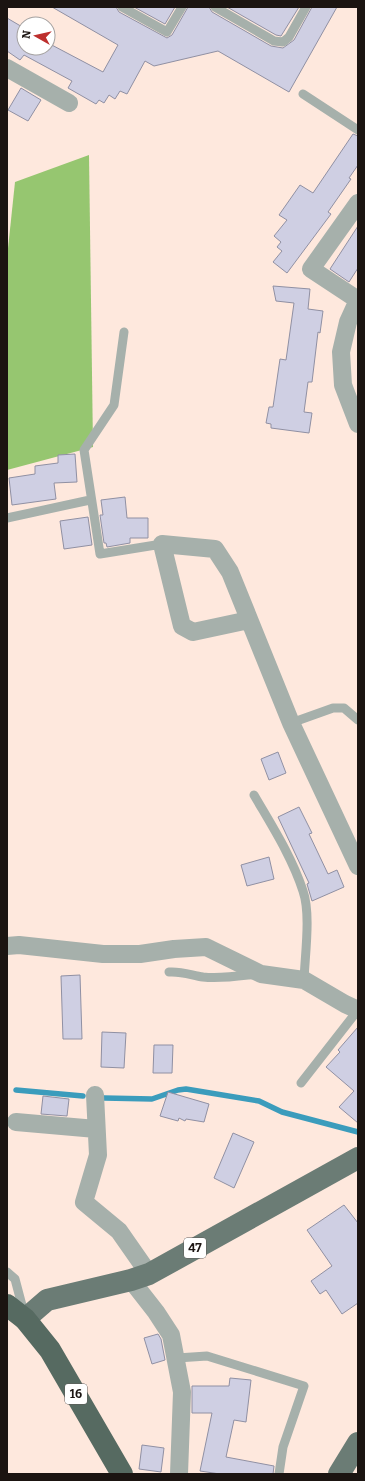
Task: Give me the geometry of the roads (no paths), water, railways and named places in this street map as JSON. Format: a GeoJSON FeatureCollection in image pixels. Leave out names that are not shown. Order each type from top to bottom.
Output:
{"type":"FeatureCollection","features":[{"type":"Feature","properties":{"kind":"highway","name":"16"},"geometry":{"type":"LineString","coordinates":[[7,1305],[25,1319],[50,1350],[122,1474]]}},
{"type":"Feature","properties":{"kind":"main road","name":"47"},"geometry":{"type":"LineString","coordinates":[[25,1319],[47,1300],[140,1277],[358,1158]]}},
{"type":"Feature","properties":{"kind":"main road"},"geometry":{"type":"LineString","coordinates":[[339,1474],[358,1443]]}},
{"type":"Feature","properties":{"kind":"street"},"geometry":{"type":"LineString","coordinates":[[8,69],[69,103]]}},
{"type":"Feature","properties":{"kind":"street"},"geometry":{"type":"LineString","coordinates":[[358,203],[311,269],[358,300],[348,322],[341,352],[350,384],[358,424]]}},
{"type":"Feature","properties":{"kind":"street"},"geometry":{"type":"LineString","coordinates":[[249,620],[193,632],[182,626],[162,544],[215,549],[230,572],[291,723],[358,866]]}},
{"type":"Feature","properties":{"kind":"street"},"geometry":{"type":"LineString","coordinates":[[7,946],[19,944],[103,954],[140,954],[174,949],[206,948],[262,974],[304,980],[358,1010]]}},
{"type":"Feature","properties":{"kind":"street"},"geometry":{"type":"LineString","coordinates":[[95,1095],[98,1155],[84,1202],[119,1231],[156,1312],[171,1336],[177,1358],[182,1392],[179,1474]]}},
{"type":"Feature","properties":{"kind":"street"},"geometry":{"type":"LineString","coordinates":[[16,1122],[96,1129]]}},
{"type":"Feature","properties":{"kind":"lane"},"geometry":{"type":"LineString","coordinates":[[122,7],[167,32],[182,7]]}},
{"type":"Feature","properties":{"kind":"lane"},"geometry":{"type":"LineString","coordinates":[[215,7],[274,41],[283,42],[289,37],[306,7]]}},
{"type":"Feature","properties":{"kind":"lane"},"geometry":{"type":"LineString","coordinates":[[303,94],[358,130]]}},
{"type":"Feature","properties":{"kind":"lane"},"geometry":{"type":"LineString","coordinates":[[124,332],[114,405],[84,450],[90,500],[100,554],[162,544]]}},
{"type":"Feature","properties":{"kind":"lane"},"geometry":{"type":"LineString","coordinates":[[7,518],[90,500]]}},
{"type":"Feature","properties":{"kind":"lane"},"geometry":{"type":"LineString","coordinates":[[291,723],[333,708],[344,708],[358,720]]}},
{"type":"Feature","properties":{"kind":"lane"},"geometry":{"type":"LineString","coordinates":[[254,795],[286,852],[304,892],[307,922],[304,980]]}},
{"type":"Feature","properties":{"kind":"lane"},"geometry":{"type":"LineString","coordinates":[[169,972],[181,971],[202,977],[225,978],[262,974]]}},
{"type":"Feature","properties":{"kind":"lane"},"geometry":{"type":"LineString","coordinates":[[301,1083],[358,1010]]}},
{"type":"Feature","properties":{"kind":"lane"},"geometry":{"type":"LineString","coordinates":[[7,1272],[15,1279],[25,1319]]}},
{"type":"Feature","properties":{"kind":"lane"},"geometry":{"type":"LineString","coordinates":[[177,1358],[207,1356],[304,1386],[283,1447],[279,1474]]}},
{"type":"Feature","properties":{"kind":"waterway"},"geometry":{"type":"LineString","coordinates":[[104,1098],[152,1099],[178,1090],[186,1089],[259,1101],[282,1112],[358,1132]]}},
{"type":"Feature","properties":{"kind":"waterway"},"geometry":{"type":"LineString","coordinates":[[16,1090],[83,1096]]}}]}
